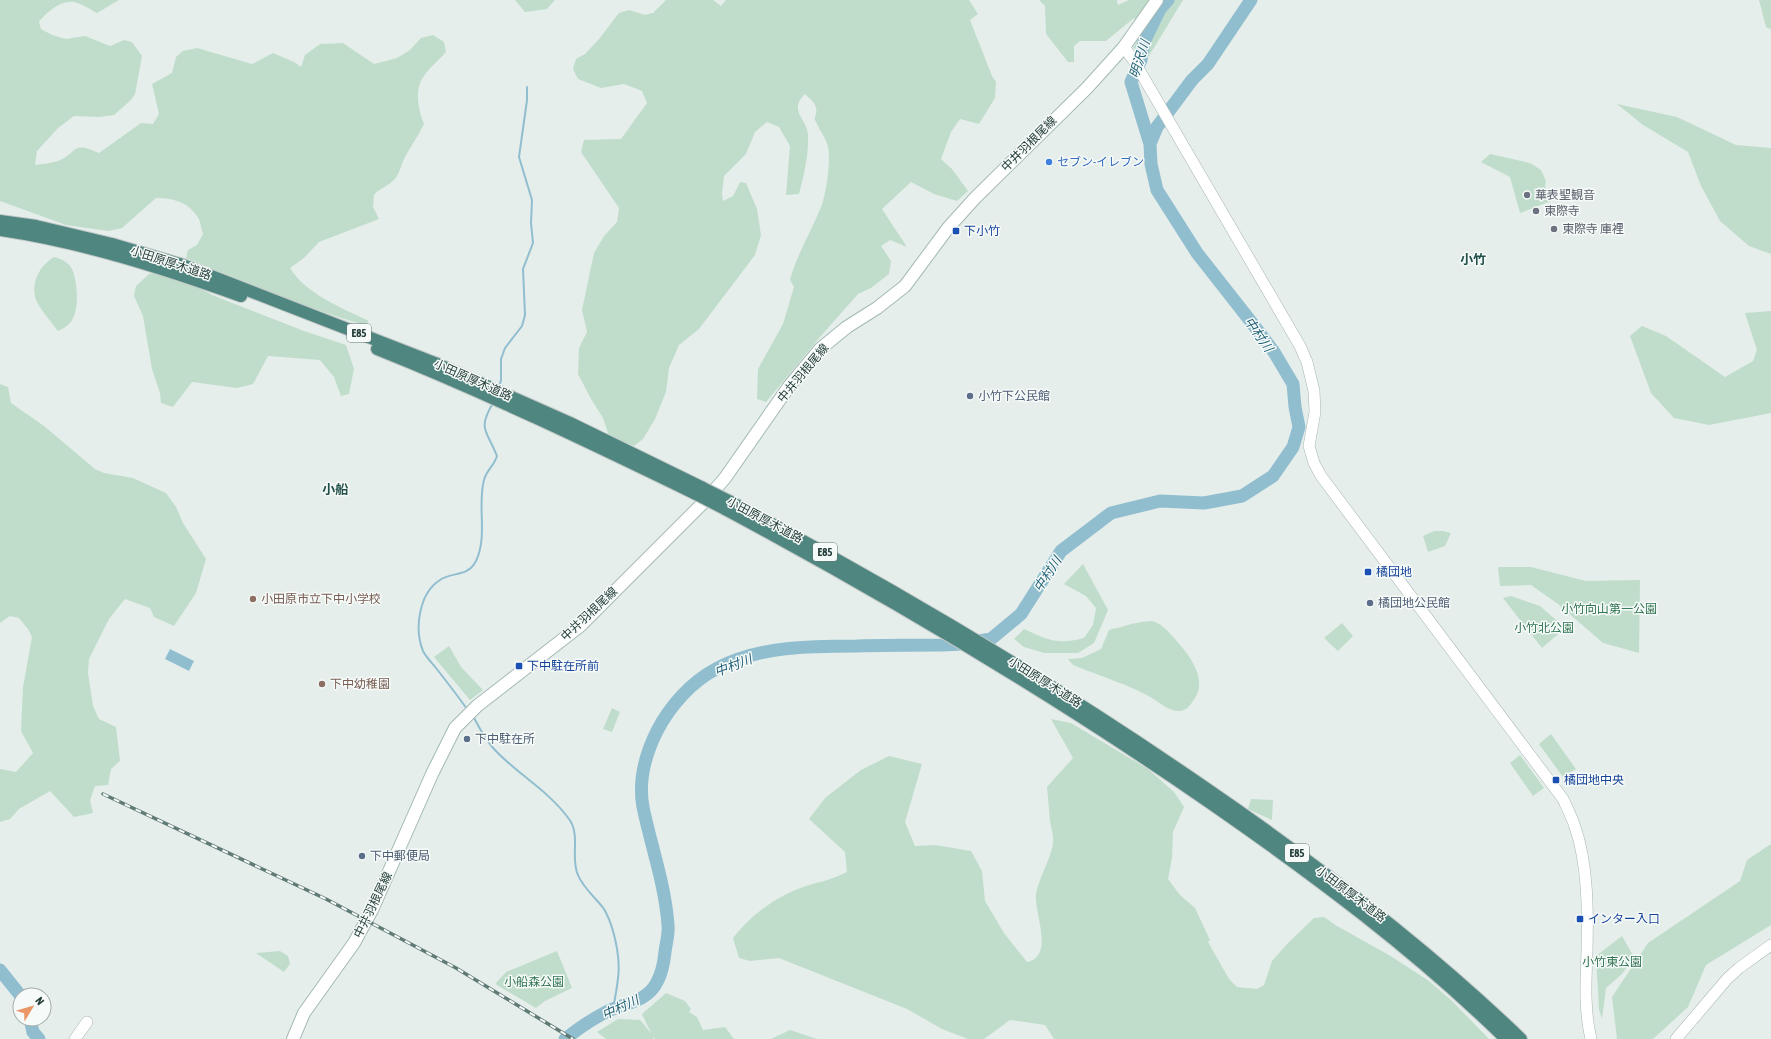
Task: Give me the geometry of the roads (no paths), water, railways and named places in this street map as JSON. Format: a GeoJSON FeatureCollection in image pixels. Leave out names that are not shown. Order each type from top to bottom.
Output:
{"type":"FeatureCollection","features":[{"type":"Feature","properties":{"kind":"highway","name":"小田原厚木道路"},"geometry":{"type":"LineString","coordinates":[[0,221],[36,226],[112,244],[183,265],[435,363],[570,423],[700,492]]}},
{"type":"Feature","properties":{"kind":"highway","name":"小田原厚木道路"},"geometry":{"type":"LineString","coordinates":[[0,230],[31,235],[111,254],[182,274],[309,322],[432,371],[567,431],[700,492],[825,552],[1052,692],[1157,754],[1260,825],[1398,930],[1445,970],[1521,1039]]}},
{"type":"Feature","properties":{"kind":"highway","name":"小田原厚木道路"},"geometry":{"type":"LineString","coordinates":[[1052,692],[1252,832],[1324,885],[1444,982],[1506,1039]]}},
{"type":"Feature","properties":{"kind":"main road","name":"中井羽根尾線"},"geometry":{"type":"LineString","coordinates":[[293,1039],[304,1014],[354,943],[372,910],[432,774],[455,728],[477,706],[580,626],[706,500],[725,478],[790,385],[820,349],[847,327],[877,308],[905,286],[948,228],[975,198],[1087,88],[1124,47],[1157,0]]}},
{"type":"Feature","properties":{"kind":"street"},"geometry":{"type":"LineString","coordinates":[[1124,47],[1134,61],[1300,346],[1307,362],[1314,391],[1315,412],[1309,446],[1314,463],[1321,476],[1563,799],[1576,827],[1582,853],[1586,890],[1587,950],[1585,989],[1591,1039]]}},
{"type":"Feature","properties":{"kind":"street"},"geometry":{"type":"LineString","coordinates":[[1676,1039],[1727,979],[1739,968],[1771,945]]}},
{"type":"Feature","properties":{"kind":"street"},"geometry":{"type":"LineString","coordinates":[[75,1039],[87,1022]]}},
{"type":"Feature","properties":{"kind":"water"},"geometry":{"type":"Polygon","coordinates":[[[170,649],[194,661],[189,671],[165,659],[170,649]]]}},
{"type":"Feature","properties":{"kind":"waterway","name":"明沢川"},"geometry":{"type":"LineString","coordinates":[[1150,144],[1131,82],[1141,60],[1144,42],[1160,9],[1168,0]]}},
{"type":"Feature","properties":{"kind":"waterway","name":"中村川"},"geometry":{"type":"LineString","coordinates":[[565,1039],[602,1014],[636,1001],[648,993],[653,988],[660,975],[664,960],[668,925],[661,880],[643,807],[641,787],[642,777],[649,749],[662,722],[682,696],[698,681],[707,674],[732,661],[785,649],[822,646],[943,645],[961,644],[991,639],[1021,614],[1061,551],[1111,513],[1160,501],[1204,503],[1242,496],[1273,476],[1293,447],[1299,427],[1293,384],[1274,352],[1197,253],[1157,190],[1151,164],[1150,144],[1157,127],[1192,80],[1208,64],[1251,0]]}},
{"type":"Feature","properties":{"kind":"waterway"},"geometry":{"type":"LineString","coordinates":[[499,388],[501,380],[501,359],[505,348],[522,326],[525,315],[523,269],[533,243],[531,223],[532,200],[519,157],[527,100],[527,87]]}},
{"type":"Feature","properties":{"kind":"waterway"},"geometry":{"type":"LineString","coordinates":[[467,709],[423,651],[420,642],[419,622],[423,602],[427,593],[433,586],[445,577],[468,570],[476,561],[480,551],[482,531],[482,490],[485,477],[497,456],[485,430],[485,419],[493,403]]}},
{"type":"Feature","properties":{"kind":"waterway"},"geometry":{"type":"LineString","coordinates":[[473,716],[494,749],[552,799],[573,825],[575,839],[575,861],[578,875],[586,889],[607,914],[616,942],[619,970],[613,1009]]}},
{"type":"Feature","properties":{"kind":"waterway"},"geometry":{"type":"LineString","coordinates":[[0,970],[14,987]]}},
{"type":"Feature","properties":{"kind":"waterway"},"geometry":{"type":"LineString","coordinates":[[32,1027],[33,1032],[39,1039]]}},
{"type":"Feature","properties":{"kind":"railway"},"geometry":{"type":"LineString","coordinates":[[103,794],[326,899],[456,968],[573,1039]]}},
{"type":"Feature","properties":{"kind":"place","name":"セブン-イレブン"},"geometry":{"type":"Point","coordinates":[1049,162]}},
{"type":"Feature","properties":{"kind":"place","name":"華表聖観音"},"geometry":{"type":"Point","coordinates":[1527,195]}},
{"type":"Feature","properties":{"kind":"place","name":"東際寺"},"geometry":{"type":"Point","coordinates":[1536,211]}},
{"type":"Feature","properties":{"kind":"place","name":"東際寺 庫裡"},"geometry":{"type":"Point","coordinates":[1554,229]}},
{"type":"Feature","properties":{"kind":"place","name":"下小竹"},"geometry":{"type":"Point","coordinates":[956,231]}},
{"type":"Feature","properties":{"kind":"place","name":"小竹下公民館"},"geometry":{"type":"Point","coordinates":[970,396]}},
{"type":"Feature","properties":{"kind":"place","name":"橘団地"},"geometry":{"type":"Point","coordinates":[1368,572]}},
{"type":"Feature","properties":{"kind":"place","name":"小田原市立下中小学校"},"geometry":{"type":"Point","coordinates":[253,599]}},
{"type":"Feature","properties":{"kind":"place","name":"橘団地公民館"},"geometry":{"type":"Point","coordinates":[1370,603]}},
{"type":"Feature","properties":{"kind":"place","name":"下中駐在所前"},"geometry":{"type":"Point","coordinates":[519,666]}},
{"type":"Feature","properties":{"kind":"place","name":"下中幼稚園"},"geometry":{"type":"Point","coordinates":[322,684]}},
{"type":"Feature","properties":{"kind":"place","name":"下中駐在所"},"geometry":{"type":"Point","coordinates":[467,739]}},
{"type":"Feature","properties":{"kind":"place","name":"橘団地中央"},"geometry":{"type":"Point","coordinates":[1556,780]}},
{"type":"Feature","properties":{"kind":"place","name":"下中郵便局"},"geometry":{"type":"Point","coordinates":[362,856]}},
{"type":"Feature","properties":{"kind":"place","name":"インター入口"},"geometry":{"type":"Point","coordinates":[1580,919]}},
{"type":"Feature","properties":{"kind":"district","name":"小竹"},"geometry":{"type":"Point","coordinates":[1473,259]}},
{"type":"Feature","properties":{"kind":"district","name":"小船"},"geometry":{"type":"Point","coordinates":[335,489]}},
{"type":"Feature","properties":{"kind":"park label","name":"小竹向山第一公園"},"geometry":{"type":"Point","coordinates":[1609,609]}},
{"type":"Feature","properties":{"kind":"park label","name":"小竹北公園"},"geometry":{"type":"Point","coordinates":[1544,628]}},
{"type":"Feature","properties":{"kind":"park label","name":"小竹東公園"},"geometry":{"type":"Point","coordinates":[1612,962]}},
{"type":"Feature","properties":{"kind":"park label","name":"小船森公園"},"geometry":{"type":"Point","coordinates":[534,982]}}]}
